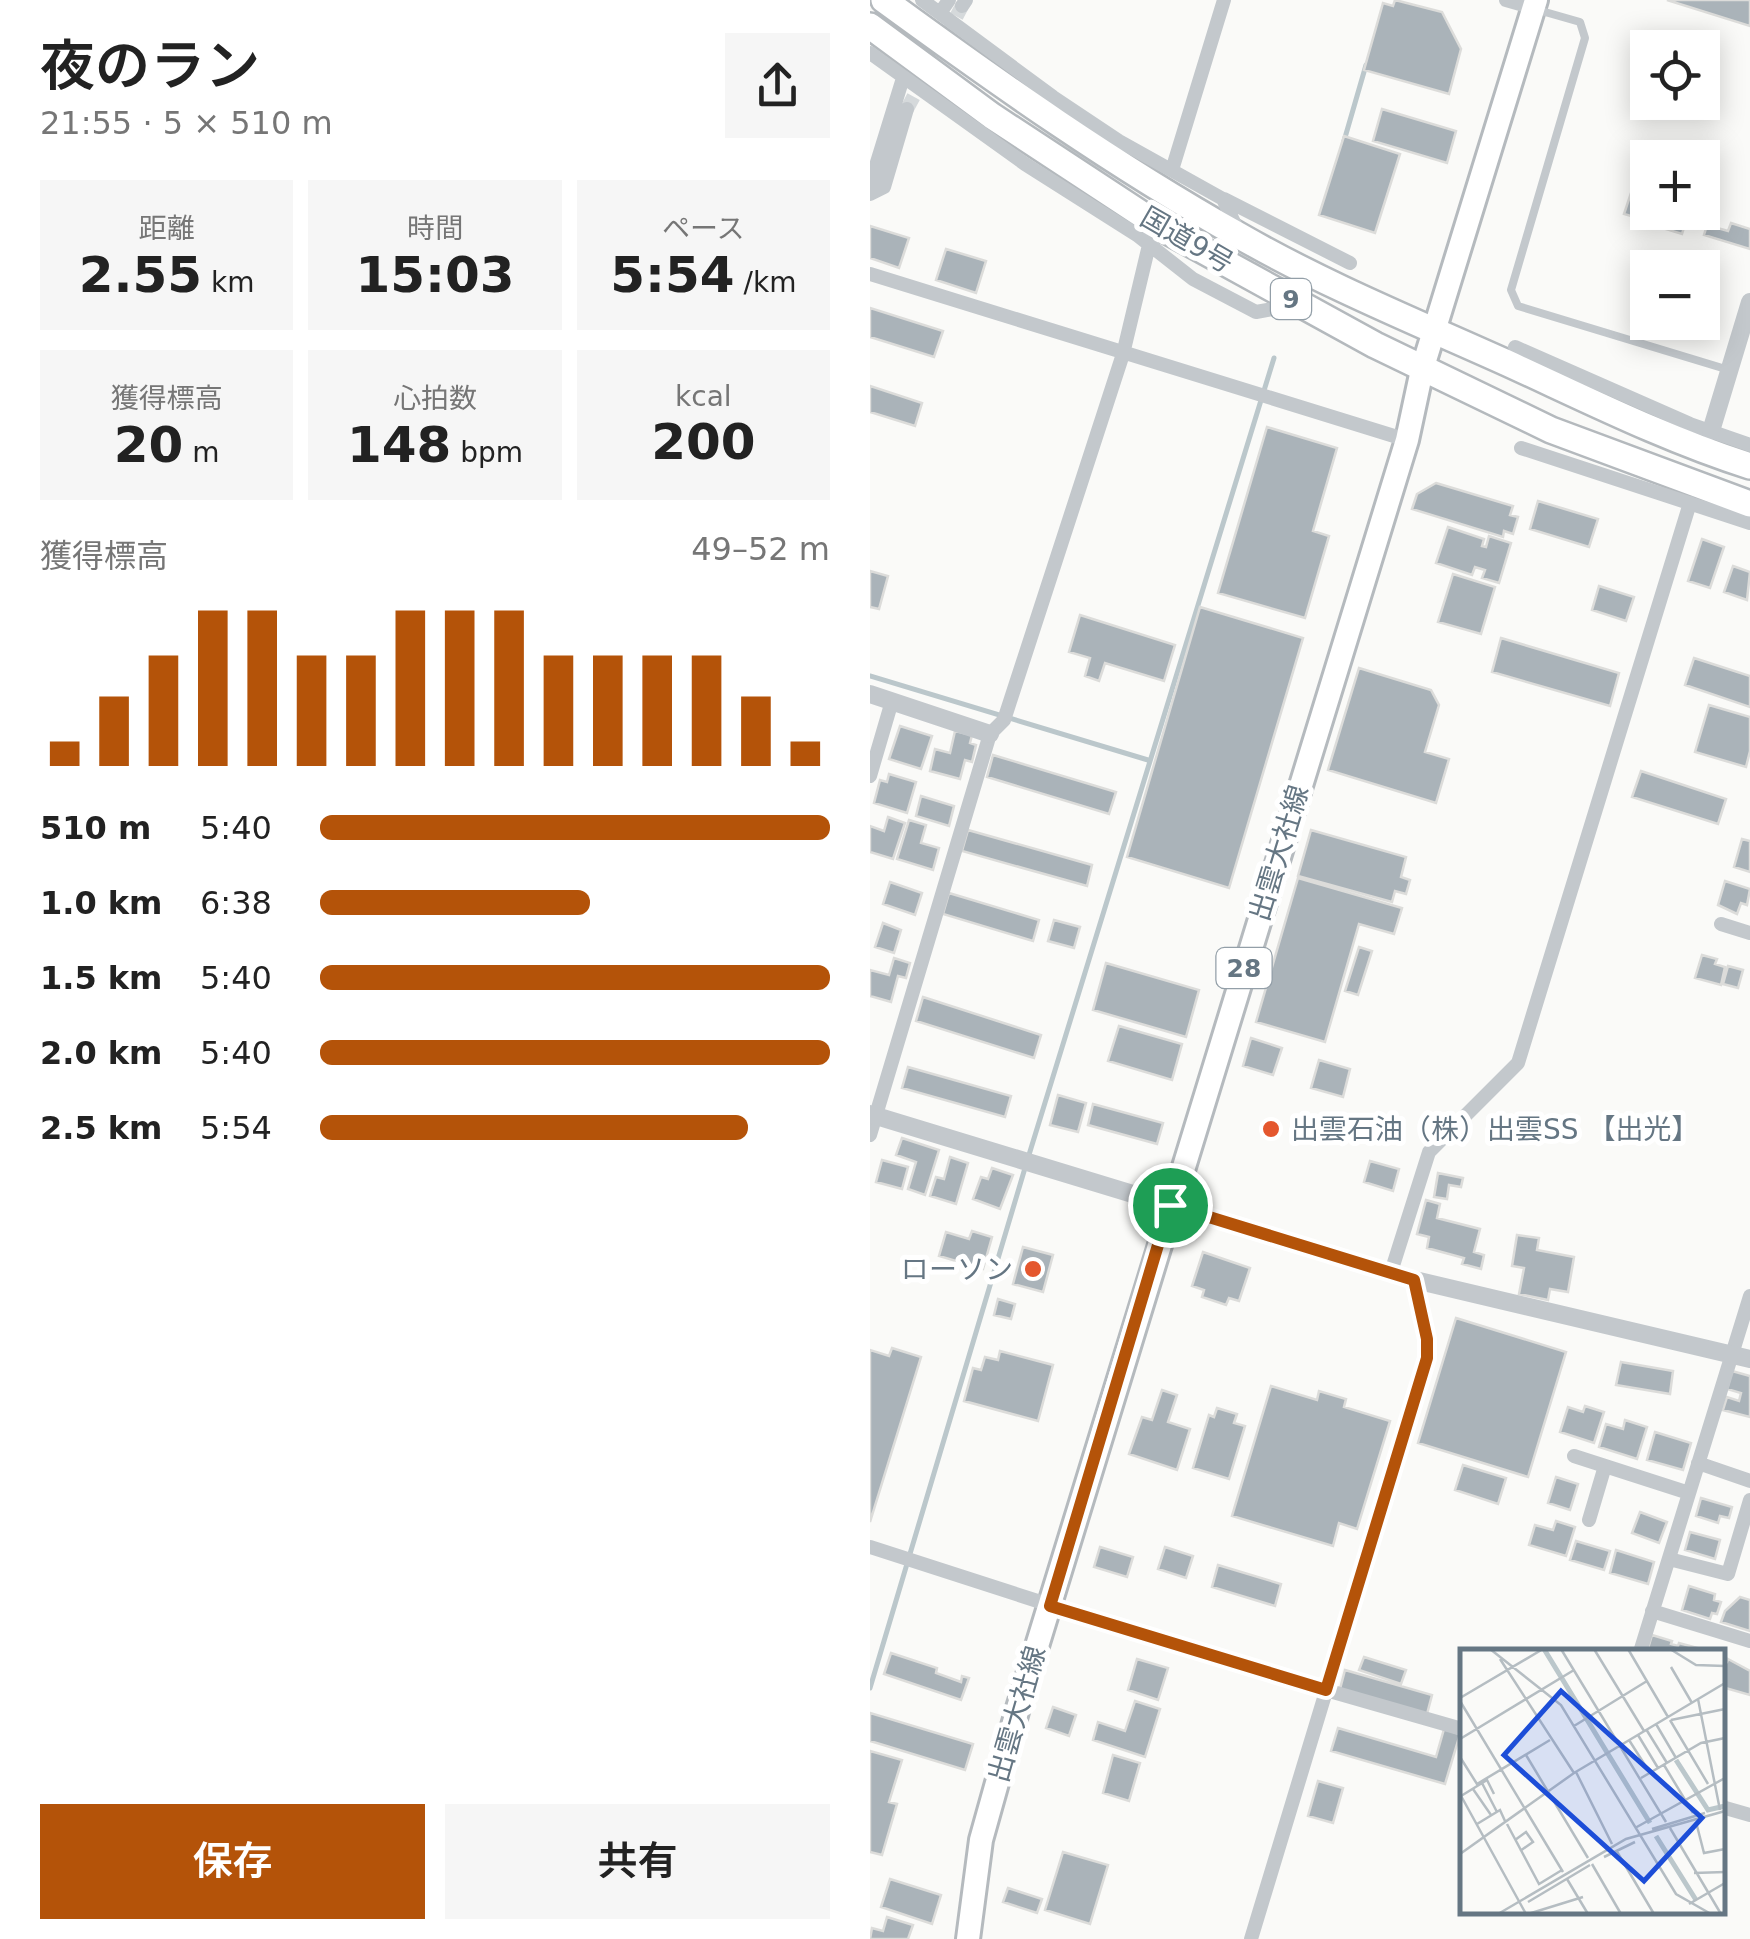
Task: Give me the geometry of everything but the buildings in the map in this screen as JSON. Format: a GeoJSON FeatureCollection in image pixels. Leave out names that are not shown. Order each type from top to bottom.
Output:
{"type":"FeatureCollection","features":[{"type":"Feature","properties":{"kind":"highway","name":"国道9号"},"geometry":{"type":"LineString","coordinates":[[884,0],[1016,97],[1130,172],[1241,237],[1436,331],[1519,359],[1692,447],[1750,466]]}},
{"type":"Feature","properties":{"kind":"highway","name":"国道9号"},"geometry":{"type":"LineString","coordinates":[[870,26],[992,116],[1164,229],[1422,370],[1551,430],[1750,504]]}},
{"type":"Feature","properties":{"kind":"main road","name":"出雲大社線"},"geometry":{"type":"LineString","coordinates":[[968,1939],[982,1840],[1050,1606],[1407,440],[1422,370],[1535,4]]}},
{"type":"Feature","properties":{"kind":"street"},"geometry":{"type":"LineString","coordinates":[[922,0],[954,5],[1053,97],[1119,141],[1350,263]]}},
{"type":"Feature","properties":{"kind":"street"},"geometry":{"type":"LineString","coordinates":[[1172,170],[1224,0]]}},
{"type":"Feature","properties":{"kind":"street"},"geometry":{"type":"LineString","coordinates":[[1506,0],[1535,4]]}},
{"type":"Feature","properties":{"kind":"street"},"geometry":{"type":"LineString","coordinates":[[870,53],[1193,278],[1256,312],[1301,304]]}},
{"type":"Feature","properties":{"kind":"street"},"geometry":{"type":"LineString","coordinates":[[870,185],[903,78]]}},
{"type":"Feature","properties":{"kind":"street"},"geometry":{"type":"LineString","coordinates":[[1016,97],[1053,97]]}},
{"type":"Feature","properties":{"kind":"street"},"geometry":{"type":"LineString","coordinates":[[870,194],[884,186],[907,109]]}},
{"type":"Feature","properties":{"kind":"street"},"geometry":{"type":"LineString","coordinates":[[1025,164],[1066,165]]}},
{"type":"Feature","properties":{"kind":"street"},"geometry":{"type":"LineString","coordinates":[[1223,199],[1241,237]]}},
{"type":"Feature","properties":{"kind":"street"},"geometry":{"type":"LineString","coordinates":[[870,1136],[873,1115],[990,734],[1004,720],[1123,354],[1149,245]]}},
{"type":"Feature","properties":{"kind":"street"},"geometry":{"type":"LineString","coordinates":[[870,274],[1407,440]]}},
{"type":"Feature","properties":{"kind":"street"},"geometry":{"type":"LineString","coordinates":[[1710,431],[1750,302]]}},
{"type":"Feature","properties":{"kind":"street"},"geometry":{"type":"LineString","coordinates":[[1519,359],[1548,361],[1750,445]]}},
{"type":"Feature","properties":{"kind":"street"},"geometry":{"type":"LineString","coordinates":[[1519,359],[1548,361]]}},
{"type":"Feature","properties":{"kind":"street"},"geometry":{"type":"LineString","coordinates":[[1521,448],[1750,523]]}},
{"type":"Feature","properties":{"kind":"street"},"geometry":{"type":"LineString","coordinates":[[1610,452],[1634,485]]}},
{"type":"Feature","properties":{"kind":"street"},"geometry":{"type":"LineString","coordinates":[[1391,1272],[1429,1152],[1518,1063],[1690,503]]}},
{"type":"Feature","properties":{"kind":"street"},"geometry":{"type":"LineString","coordinates":[[870,694],[990,734]]}},
{"type":"Feature","properties":{"kind":"street"},"geometry":{"type":"LineString","coordinates":[[870,776],[892,701]]}},
{"type":"Feature","properties":{"kind":"street"},"geometry":{"type":"LineString","coordinates":[[1721,924],[1750,933]]}},
{"type":"Feature","properties":{"kind":"street"},"geometry":{"type":"LineString","coordinates":[[873,1115],[1414,1280],[1741,1357]]}},
{"type":"Feature","properties":{"kind":"street"},"geometry":{"type":"LineString","coordinates":[[1251,1939],[1427,1358],[1427,1339],[1414,1280]]}},
{"type":"Feature","properties":{"kind":"street"},"geometry":{"type":"LineString","coordinates":[[1641,1649],[1698,1464],[1741,1357],[1750,1296]]}},
{"type":"Feature","properties":{"kind":"street"},"geometry":{"type":"LineString","coordinates":[[1574,1456],[1689,1493]]}},
{"type":"Feature","properties":{"kind":"street"},"geometry":{"type":"LineString","coordinates":[[1698,1464],[1750,1481]]}},
{"type":"Feature","properties":{"kind":"street"},"geometry":{"type":"LineString","coordinates":[[1588,1520],[1605,1466]]}},
{"type":"Feature","properties":{"kind":"street"},"geometry":{"type":"LineString","coordinates":[[1669,1558],[1728,1574],[1750,1500]]}},
{"type":"Feature","properties":{"kind":"street"},"geometry":{"type":"LineString","coordinates":[[870,1546],[1050,1606]]}},
{"type":"Feature","properties":{"kind":"street"},"geometry":{"type":"LineString","coordinates":[[1652,1611],[1750,1640]]}},
{"type":"Feature","properties":{"kind":"street"},"geometry":{"type":"LineString","coordinates":[[1326,1690],[1460,1728]]}},
{"type":"Feature","properties":{"kind":"street"},"geometry":{"type":"LineString","coordinates":[[1725,1808],[1750,1815]]}},
{"type":"Feature","properties":{"kind":"lane"},"geometry":{"type":"LineString","coordinates":[[1535,4],[1580,22],[1585,38],[1511,290],[1518,306],[1729,370]]}},
{"type":"Feature","properties":{"kind":"path"},"geometry":{"type":"LineString","coordinates":[[1050,1606],[1326,1690]]}},
{"type":"Feature","properties":{"kind":"waterway"},"geometry":{"type":"LineString","coordinates":[[1344,141],[1366,65]]}},
{"type":"Feature","properties":{"kind":"waterway"},"geometry":{"type":"LineString","coordinates":[[1028,1158],[1274,358]]}},
{"type":"Feature","properties":{"kind":"waterway"},"geometry":{"type":"LineString","coordinates":[[870,676],[1148,760]]}},
{"type":"Feature","properties":{"kind":"waterway"},"geometry":{"type":"LineString","coordinates":[[870,1688],[1025,1168]]}},
{"type":"Feature","properties":{"kind":"tunnel"},"geometry":{"type":"LineString","coordinates":[[907,109],[962,6]]}},
{"type":"Feature","properties":{"kind":"place","name":"出雲石油（株）出雲SS 【出光】"},"geometry":{"type":"Point","coordinates":[1271,1129]}},
{"type":"Feature","properties":{"kind":"place","name":"ローソン"},"geometry":{"type":"Point","coordinates":[1033,1269]}},
{"type":"Feature","properties":{"kind":"route"},"geometry":{"type":"LineString","coordinates":[[1170,1205],[1414,1280],[1427,1339],[1427,1358],[1326,1690],[1050,1606],[1170,1205]]}}]}
